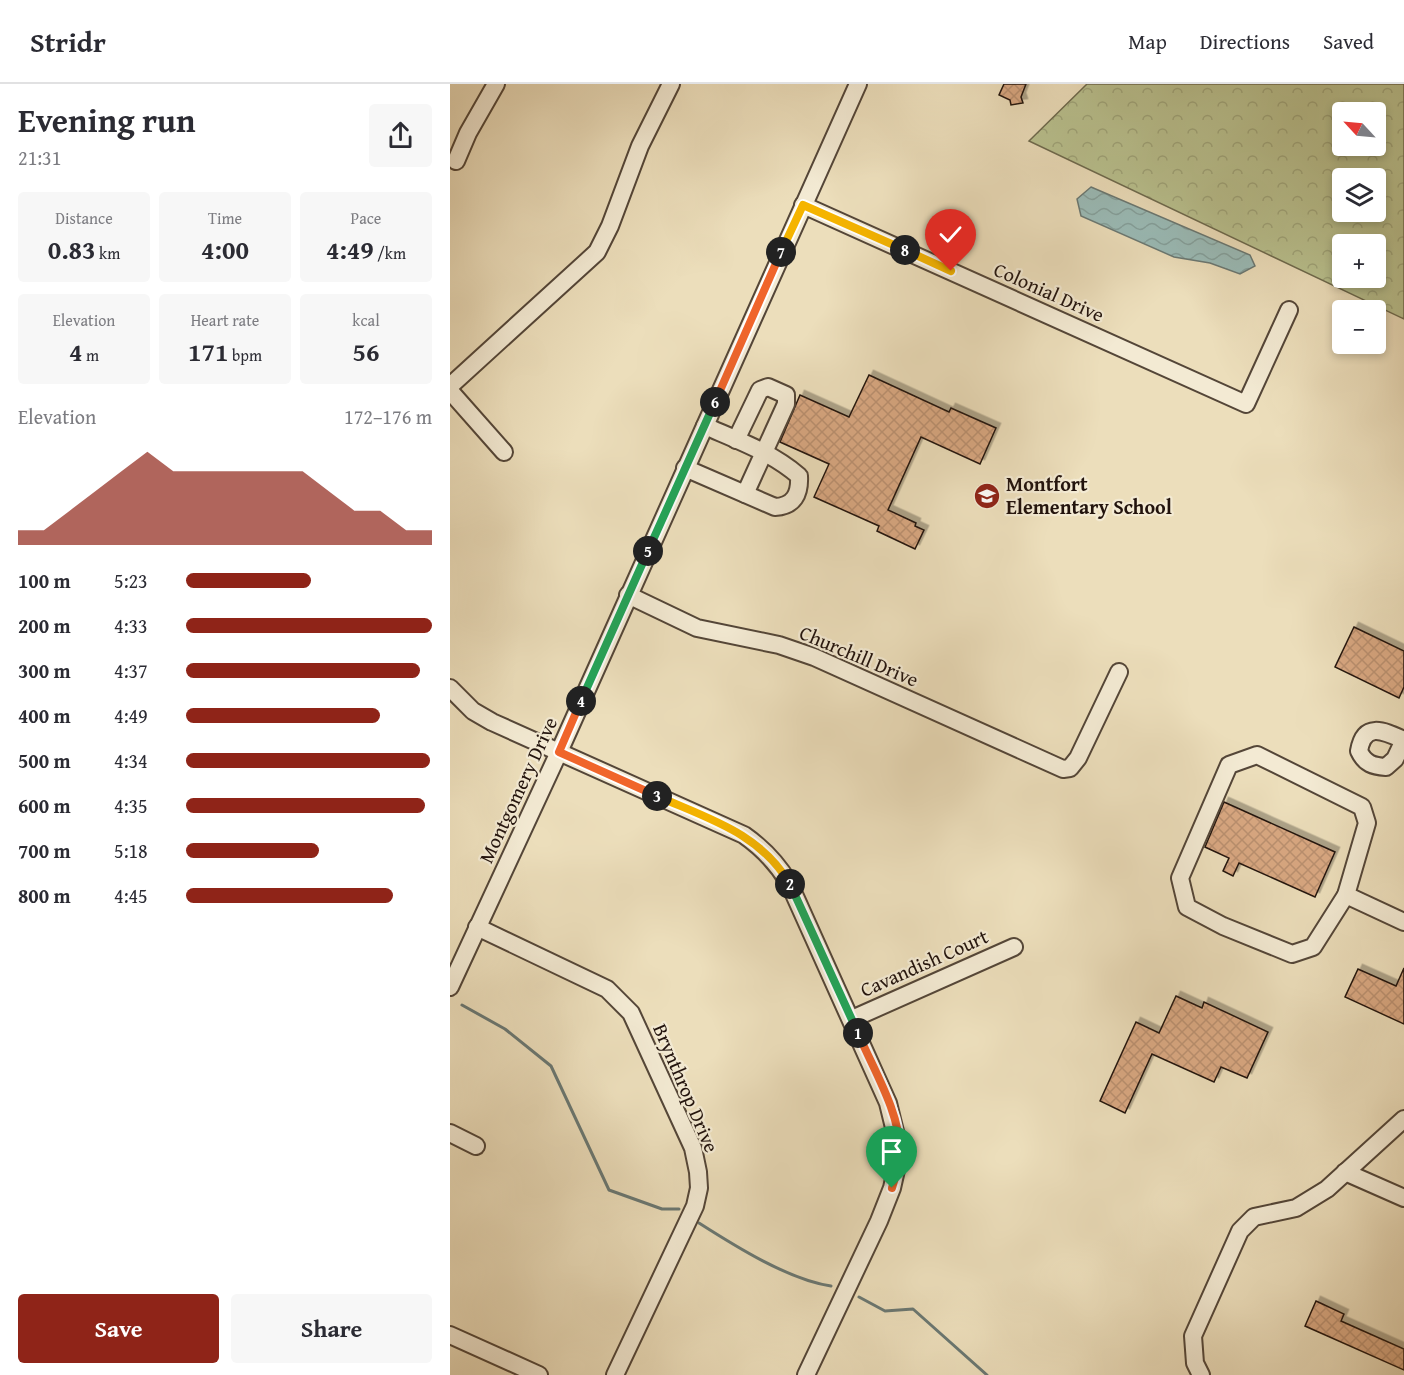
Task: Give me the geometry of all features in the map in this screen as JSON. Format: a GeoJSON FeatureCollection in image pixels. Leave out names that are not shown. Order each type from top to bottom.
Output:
{"type":"FeatureCollection","features":[{"type":"Feature","properties":{"kind":"street"},"geometry":{"type":"LineString","coordinates":[[456,161],[468,133],[496,84]]}},
{"type":"Feature","properties":{"kind":"street"},"geometry":{"type":"LineString","coordinates":[[450,386],[597,252],[610,226],[640,146],[671,84]]}},
{"type":"Feature","properties":{"kind":"street","name":"Montgomery Drive"},"geometry":{"type":"LineString","coordinates":[[450,987],[559,752],[858,84]]}},
{"type":"Feature","properties":{"kind":"street","name":"Colonial Drive"},"geometry":{"type":"LineString","coordinates":[[803,205],[1246,404],[1288,310]]}},
{"type":"Feature","properties":{"kind":"street"},"geometry":{"type":"LineString","coordinates":[[736,440],[760,390],[768,387],[786,395],[786,404],[745,494]]}},
{"type":"Feature","properties":{"kind":"street"},"geometry":{"type":"LineString","coordinates":[[450,391],[504,452]]}},
{"type":"Feature","properties":{"kind":"street"},"geometry":{"type":"LineString","coordinates":[[685,468],[775,507],[784,507],[794,501],[799,487],[799,476],[764,452],[705,426]]}},
{"type":"Feature","properties":{"kind":"street","name":"Churchill Drive"},"geometry":{"type":"LineString","coordinates":[[628,595],[697,628],[803,653],[1059,768],[1070,768],[1078,758],[1119,672]]}},
{"type":"Feature","properties":{"kind":"street"},"geometry":{"type":"LineString","coordinates":[[450,688],[473,711],[714,821],[760,846],[775,861],[789,884],[852,1019],[893,1118],[900,1152],[898,1169],[879,1221],[806,1375]]}},
{"type":"Feature","properties":{"kind":"street"},"geometry":{"type":"LineString","coordinates":[[1257,755],[1362,807],[1367,823],[1346,895],[1313,947],[1292,954],[1222,926],[1187,907],[1180,878],[1229,765],[1257,755]]}},
{"type":"Feature","properties":{"kind":"street"},"geometry":{"type":"LineString","coordinates":[[1346,895],[1404,922]]}},
{"type":"Feature","properties":{"kind":"street","name":"Brynthrop Drive"},"geometry":{"type":"LineString","coordinates":[[477,927],[582,976],[615,995],[637,1024],[693,1148],[699,1188],[695,1206],[615,1375]]}},
{"type":"Feature","properties":{"kind":"street","name":"Cavandish Court"},"geometry":{"type":"LineString","coordinates":[[852,1019],[1014,946]]}},
{"type":"Feature","properties":{"kind":"street"},"geometry":{"type":"LineString","coordinates":[[1201,1375],[1195,1363],[1193,1336],[1240,1231],[1254,1217],[1304,1204],[1346,1172],[1404,1119]]}},
{"type":"Feature","properties":{"kind":"street"},"geometry":{"type":"LineString","coordinates":[[450,1133],[476,1146]]}},
{"type":"Feature","properties":{"kind":"street"},"geometry":{"type":"LineString","coordinates":[[1346,1172],[1404,1198]]}},
{"type":"Feature","properties":{"kind":"street"},"geometry":{"type":"LineString","coordinates":[[450,1335],[529,1373]]}},
{"type":"Feature","properties":{"kind":"green space"},"geometry":{"type":"Polygon","coordinates":[[[1087,84],[1404,84],[1404,319],[1386,310],[1386,300],[1364,300],[1339,288],[1386,288],[1386,234],[1332,234],[1332,285],[1029,141],[1087,84]]]}},
{"type":"Feature","properties":{"kind":"water"},"geometry":{"type":"Polygon","coordinates":[[[1091,187],[1250,255],[1255,266],[1240,274],[1210,263],[1174,257],[1081,216],[1077,199],[1091,187]]]}},
{"type":"Feature","properties":{"kind":"building"},"geometry":{"type":"Polygon","coordinates":[[[1004,84],[1026,84],[1021,97],[1023,103],[1011,105],[1010,100],[999,95],[1004,84]]]}},
{"type":"Feature","properties":{"kind":"building"},"geometry":{"type":"Polygon","coordinates":[[[869,375],[949,412],[951,408],[996,428],[980,464],[921,437],[888,510],[916,523],[915,526],[924,530],[915,549],[877,531],[879,526],[814,497],[829,464],[780,442],[800,395],[849,417],[869,375]]]}},
{"type":"Feature","properties":{"kind":"building"},"geometry":{"type":"Polygon","coordinates":[[[1354,627],[1404,651],[1404,687],[1399,698],[1335,667],[1354,627]]]}},
{"type":"Feature","properties":{"kind":"building"},"geometry":{"type":"Polygon","coordinates":[[[1224,802],[1335,852],[1315,897],[1239,863],[1233,876],[1223,871],[1229,858],[1205,847],[1224,802]]]}},
{"type":"Feature","properties":{"kind":"building"},"geometry":{"type":"Polygon","coordinates":[[[1404,968],[1404,1024],[1345,997],[1358,969],[1396,986],[1404,968]]]}},
{"type":"Feature","properties":{"kind":"building"},"geometry":{"type":"Polygon","coordinates":[[[1176,996],[1202,1008],[1204,1002],[1268,1032],[1247,1078],[1221,1067],[1214,1082],[1152,1054],[1125,1113],[1100,1101],[1136,1022],[1159,1033],[1176,996]]]}},
{"type":"Feature","properties":{"kind":"building"},"geometry":{"type":"Polygon","coordinates":[[[1316,1301],[1344,1314],[1341,1321],[1404,1349],[1404,1370],[1305,1326],[1316,1301]]]}},
{"type":"Feature","properties":{"kind":"waterway"},"geometry":{"type":"LineString","coordinates":[[462,1005],[505,1029],[551,1066],[609,1190],[662,1209],[679,1209]]}},
{"type":"Feature","properties":{"kind":"waterway"},"geometry":{"type":"LineString","coordinates":[[699,1223],[780,1269],[815,1283],[831,1286]]}},
{"type":"Feature","properties":{"kind":"waterway"},"geometry":{"type":"LineString","coordinates":[[859,1297],[885,1311],[913,1309],[987,1375]]}},
{"type":"Feature","properties":{"kind":"place","name":"Montfort Elementary School"},"geometry":{"type":"Point","coordinates":[987,496]}},
{"type":"Feature","properties":{"kind":"route"},"geometry":{"type":"LineString","coordinates":[[892,1188],[900,1152],[888,1103],[789,884],[775,861],[760,846],[744,835],[559,752],[803,205],[951,271]]}}]}
